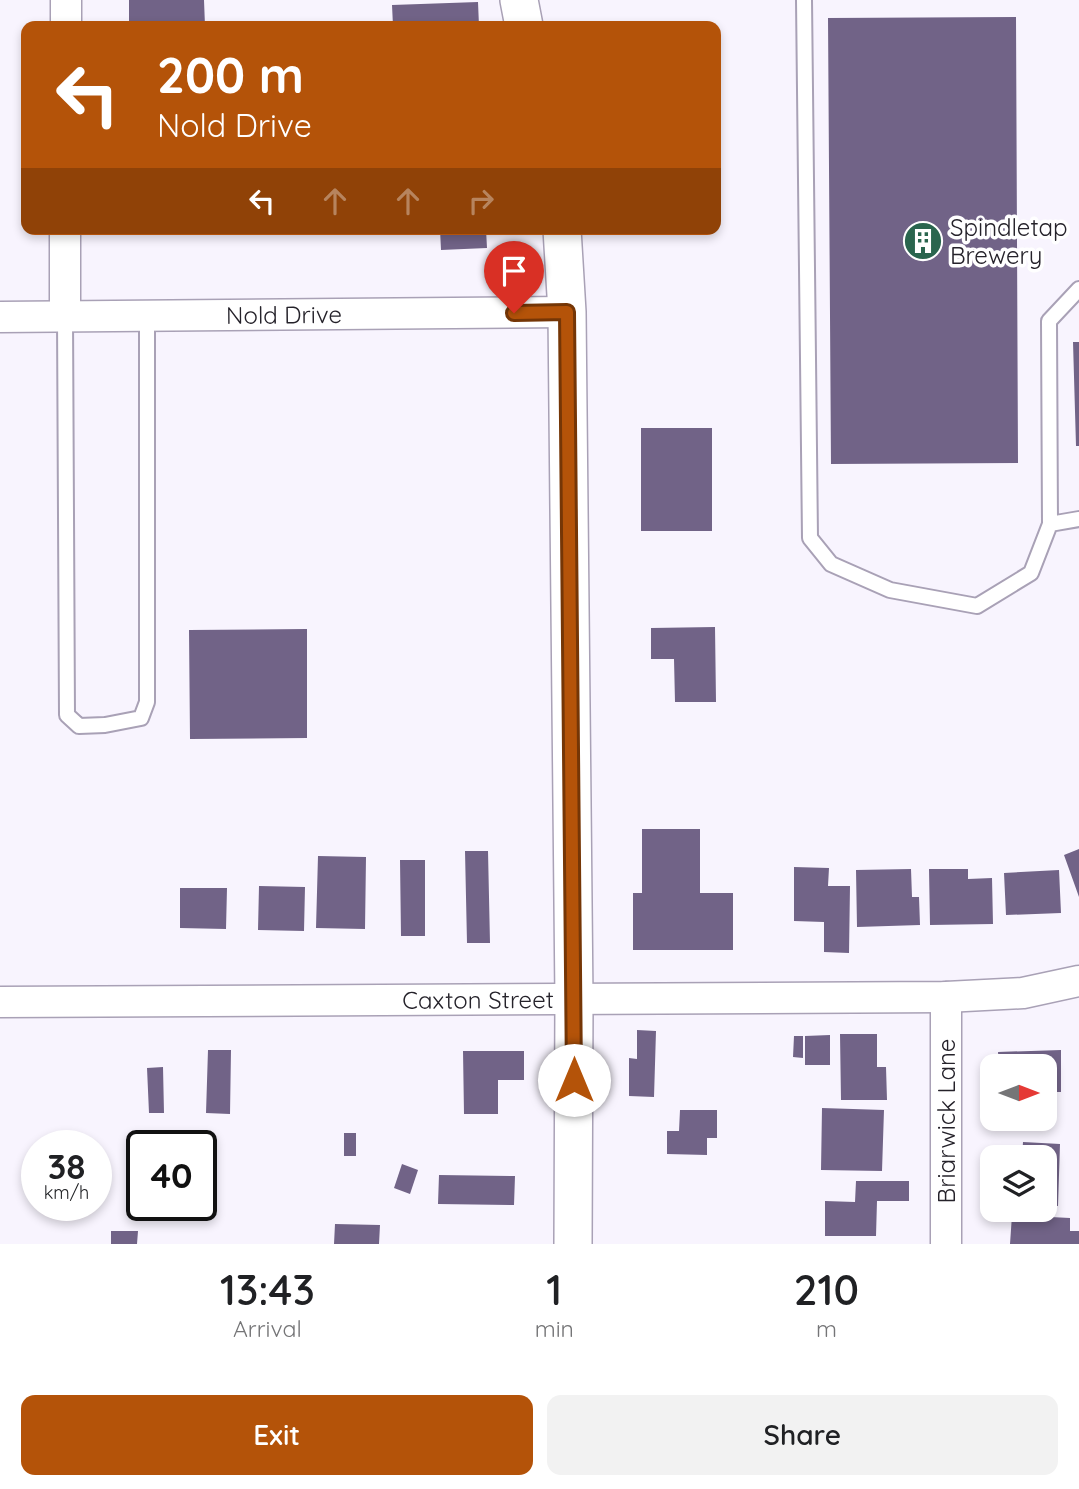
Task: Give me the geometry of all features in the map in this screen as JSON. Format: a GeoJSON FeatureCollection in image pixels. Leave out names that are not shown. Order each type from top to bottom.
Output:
{"type":"FeatureCollection","features":[{"type":"Feature","properties":{"kind":"street"},"geometry":{"type":"LineString","coordinates":[[66,0],[66,21]]}},
{"type":"Feature","properties":{"kind":"street"},"geometry":{"type":"LineString","coordinates":[[519,0],[523,21]]}},
{"type":"Feature","properties":{"kind":"street"},"geometry":{"type":"LineString","coordinates":[[65,235],[65,317]]}},
{"type":"Feature","properties":{"kind":"street"},"geometry":{"type":"LineString","coordinates":[[562,235],[567,312],[575,1000],[573,1244]]}},
{"type":"Feature","properties":{"kind":"street","name":"Nold Drive"},"geometry":{"type":"LineString","coordinates":[[0,317],[567,312]]}},
{"type":"Feature","properties":{"kind":"street","name":"Caxton Street"},"geometry":{"type":"LineString","coordinates":[[0,1002],[946,997],[1023,993],[1079,981]]}},
{"type":"Feature","properties":{"kind":"street","name":"Briarwick Lane"},"geometry":{"type":"LineString","coordinates":[[946,997],[946,1244]]}},
{"type":"Feature","properties":{"kind":"lane"},"geometry":{"type":"LineString","coordinates":[[804,0],[810,538],[831,564],[890,590],[977,606],[1031,573],[1050,524],[1049,321],[1079,289]]}},
{"type":"Feature","properties":{"kind":"lane"},"geometry":{"type":"LineString","coordinates":[[65,317],[67,715],[79,726],[105,725],[141,718],[147,702],[147,316]]}},
{"type":"Feature","properties":{"kind":"lane"},"geometry":{"type":"LineString","coordinates":[[1050,524],[1079,519]]}},
{"type":"Feature","properties":{"kind":"building"},"geometry":{"type":"Polygon","coordinates":[[[129,0],[204,0],[205,21],[129,21],[129,0]]]}},
{"type":"Feature","properties":{"kind":"building"},"geometry":{"type":"Polygon","coordinates":[[[478,2],[479,21],[393,21],[392,5],[478,2]]]}},
{"type":"Feature","properties":{"kind":"building","name":"Spindletap Brewery"},"geometry":{"type":"Polygon","coordinates":[[[1016,17],[1018,463],[831,464],[828,18],[1016,17]]]}},
{"type":"Feature","properties":{"kind":"building"},"geometry":{"type":"Polygon","coordinates":[[[440,235],[486,235],[487,248],[441,250],[440,235]]]}},
{"type":"Feature","properties":{"kind":"building"},"geometry":{"type":"Polygon","coordinates":[[[1073,342],[1079,342],[1079,446],[1076,446],[1073,342]]]}},
{"type":"Feature","properties":{"kind":"building"},"geometry":{"type":"Polygon","coordinates":[[[641,428],[712,428],[712,531],[641,531],[641,428]]]}},
{"type":"Feature","properties":{"kind":"building"},"geometry":{"type":"Polygon","coordinates":[[[715,627],[716,702],[675,702],[674,659],[651,659],[651,628],[715,627]]]}},
{"type":"Feature","properties":{"kind":"building"},"geometry":{"type":"Polygon","coordinates":[[[307,629],[307,738],[190,739],[189,630],[307,629]]]}},
{"type":"Feature","properties":{"kind":"building"},"geometry":{"type":"Polygon","coordinates":[[[642,829],[700,829],[700,893],[733,893],[733,950],[633,950],[633,893],[642,893],[642,829]]]}},
{"type":"Feature","properties":{"kind":"building"},"geometry":{"type":"Polygon","coordinates":[[[1079,849],[1079,897],[1064,855],[1079,849]]]}},
{"type":"Feature","properties":{"kind":"building"},"geometry":{"type":"Polygon","coordinates":[[[465,851],[488,851],[490,943],[467,943],[465,851]]]}},
{"type":"Feature","properties":{"kind":"building"},"geometry":{"type":"Polygon","coordinates":[[[318,856],[366,857],[365,929],[316,928],[318,856]]]}},
{"type":"Feature","properties":{"kind":"building"},"geometry":{"type":"Polygon","coordinates":[[[400,860],[425,860],[425,936],[401,936],[400,860]]]}},
{"type":"Feature","properties":{"kind":"building"},"geometry":{"type":"Polygon","coordinates":[[[794,867],[829,868],[828,886],[850,886],[849,953],[824,952],[824,922],[794,921],[794,867]]]}},
{"type":"Feature","properties":{"kind":"building"},"geometry":{"type":"Polygon","coordinates":[[[911,869],[912,897],[919,897],[920,925],[857,927],[856,870],[911,869]]]}},
{"type":"Feature","properties":{"kind":"building"},"geometry":{"type":"Polygon","coordinates":[[[929,869],[968,869],[968,879],[992,878],[993,924],[930,925],[929,869]]]}},
{"type":"Feature","properties":{"kind":"building"},"geometry":{"type":"Polygon","coordinates":[[[1059,870],[1061,913],[1006,915],[1004,873],[1059,870]]]}},
{"type":"Feature","properties":{"kind":"building"},"geometry":{"type":"Polygon","coordinates":[[[259,886],[305,887],[304,931],[258,930],[259,886]]]}},
{"type":"Feature","properties":{"kind":"building"},"geometry":{"type":"Polygon","coordinates":[[[180,888],[227,888],[226,929],[180,928],[180,888]]]}},
{"type":"Feature","properties":{"kind":"building"},"geometry":{"type":"Polygon","coordinates":[[[637,1030],[656,1031],[654,1097],[629,1096],[629,1058],[637,1059],[637,1030]]]}},
{"type":"Feature","properties":{"kind":"building"},"geometry":{"type":"Polygon","coordinates":[[[840,1034],[877,1034],[877,1067],[886,1067],[887,1100],[841,1100],[840,1034]]]}},
{"type":"Feature","properties":{"kind":"building"},"geometry":{"type":"Polygon","coordinates":[[[830,1035],[830,1065],[805,1065],[805,1036],[830,1035]]]}},
{"type":"Feature","properties":{"kind":"building"},"geometry":{"type":"Polygon","coordinates":[[[794,1036],[803,1036],[803,1058],[793,1057],[794,1036]]]}},
{"type":"Feature","properties":{"kind":"building"},"geometry":{"type":"Polygon","coordinates":[[[208,1050],[231,1050],[230,1114],[206,1113],[208,1050]]]}},
{"type":"Feature","properties":{"kind":"building"},"geometry":{"type":"Polygon","coordinates":[[[1061,1050],[1061,1092],[1057,1092],[1057,1054],[998,1052],[1061,1050]]]}},
{"type":"Feature","properties":{"kind":"building"},"geometry":{"type":"Polygon","coordinates":[[[463,1051],[524,1051],[524,1080],[498,1080],[498,1114],[464,1114],[463,1051]]]}},
{"type":"Feature","properties":{"kind":"building"},"geometry":{"type":"Polygon","coordinates":[[[163,1067],[164,1113],[149,1113],[147,1068],[163,1067]]]}},
{"type":"Feature","properties":{"kind":"building"},"geometry":{"type":"Polygon","coordinates":[[[822,1108],[884,1110],[882,1171],[821,1170],[822,1108]]]}},
{"type":"Feature","properties":{"kind":"building"},"geometry":{"type":"Polygon","coordinates":[[[680,1110],[717,1110],[717,1138],[707,1138],[707,1155],[667,1154],[667,1131],[679,1131],[680,1110]]]}},
{"type":"Feature","properties":{"kind":"building"},"geometry":{"type":"Polygon","coordinates":[[[344,1133],[356,1133],[356,1156],[344,1156],[344,1133]]]}},
{"type":"Feature","properties":{"kind":"building"},"geometry":{"type":"Polygon","coordinates":[[[1023,1142],[1060,1144],[1058,1206],[1057,1145],[1023,1145],[1023,1142]]]}},
{"type":"Feature","properties":{"kind":"building"},"geometry":{"type":"Polygon","coordinates":[[[402,1164],[418,1170],[410,1194],[394,1188],[402,1164]]]}},
{"type":"Feature","properties":{"kind":"building"},"geometry":{"type":"Polygon","coordinates":[[[439,1175],[515,1176],[514,1205],[438,1204],[439,1175]]]}},
{"type":"Feature","properties":{"kind":"building"},"geometry":{"type":"Polygon","coordinates":[[[856,1181],[909,1181],[909,1201],[877,1201],[876,1236],[825,1236],[825,1201],[855,1202],[856,1181]]]}},
{"type":"Feature","properties":{"kind":"building"},"geometry":{"type":"Polygon","coordinates":[[[1057,1217],[1070,1218],[1070,1231],[1079,1231],[1079,1244],[1010,1244],[1012,1222],[1057,1222],[1057,1217]]]}},
{"type":"Feature","properties":{"kind":"building"},"geometry":{"type":"Polygon","coordinates":[[[335,1224],[380,1225],[379,1244],[334,1244],[335,1224]]]}},
{"type":"Feature","properties":{"kind":"building"},"geometry":{"type":"Polygon","coordinates":[[[111,1231],[138,1231],[137,1244],[111,1244],[111,1231]]]}},
{"type":"Feature","properties":{"kind":"place","name":"Spindletap Brewery"},"geometry":{"type":"Point","coordinates":[923,241]}},
{"type":"Feature","properties":{"kind":"route"},"geometry":{"type":"LineString","coordinates":[[514,313],[567,312],[574,1080]]}}]}
